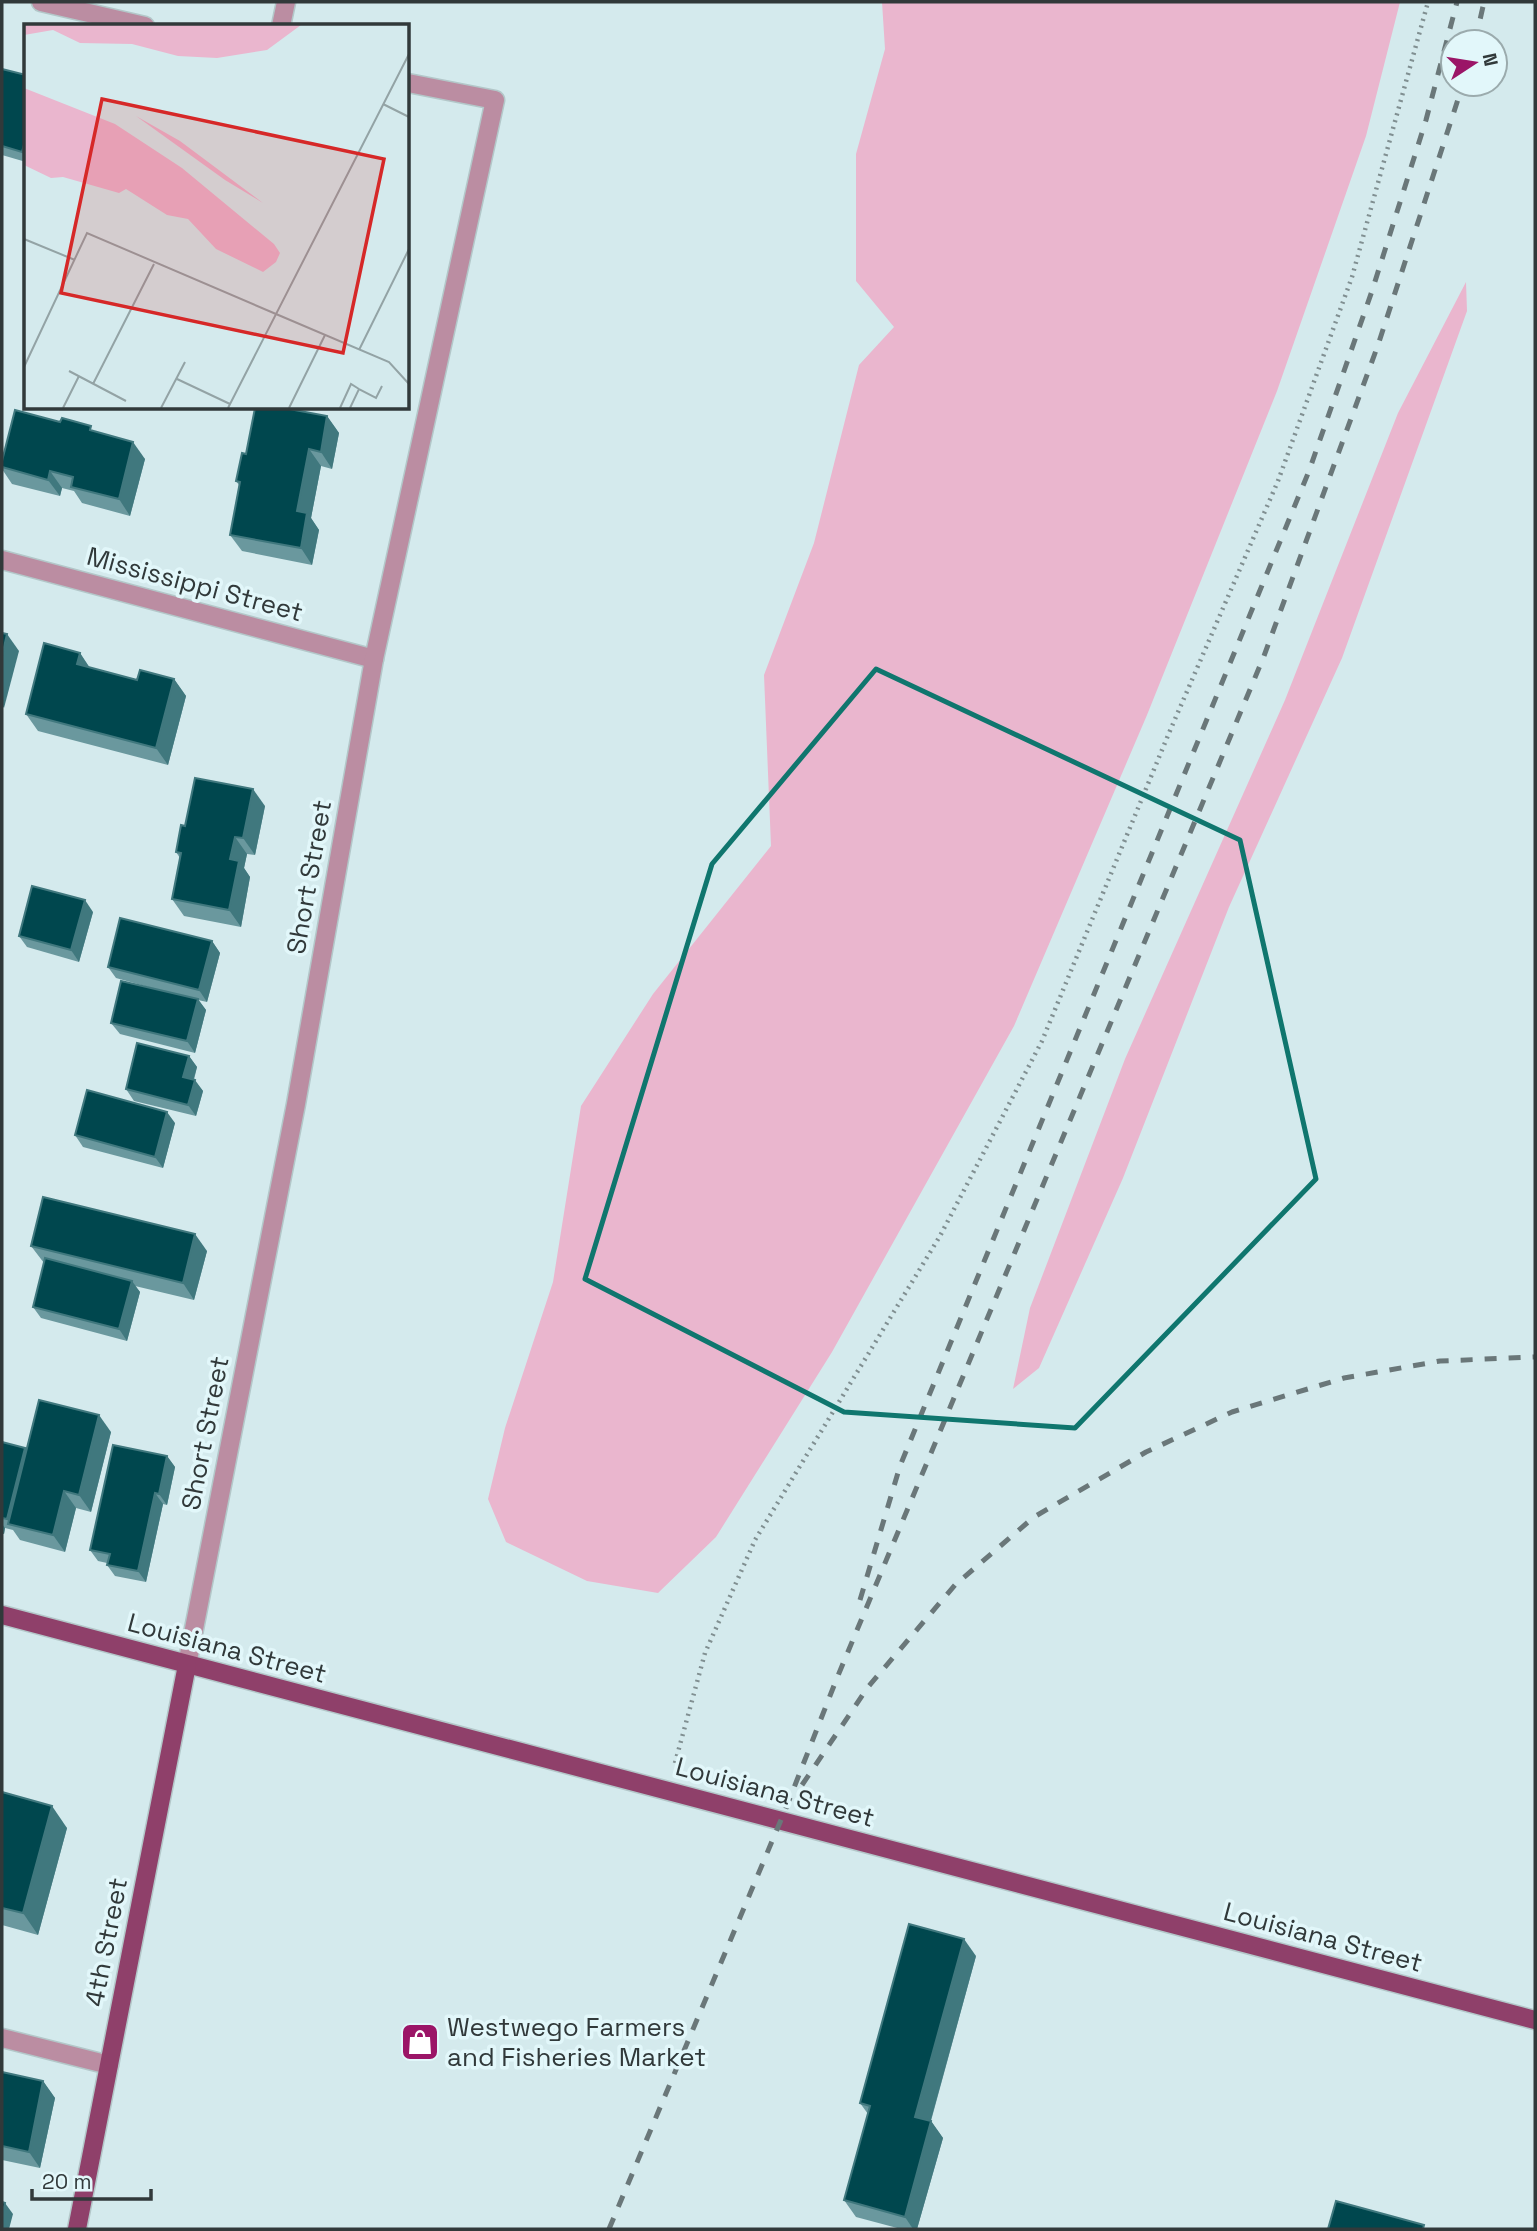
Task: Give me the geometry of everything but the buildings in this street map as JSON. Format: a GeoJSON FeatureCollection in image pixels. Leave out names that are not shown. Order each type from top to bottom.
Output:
{"type":"FeatureCollection","features":[{"type":"Feature","properties":{"kind":"main road","name":"Louisiana Street"},"geometry":{"type":"LineString","coordinates":[[2,1615],[1535,2020]]}},
{"type":"Feature","properties":{"kind":"main road","name":"4th Street"},"geometry":{"type":"LineString","coordinates":[[77,2229],[187,1665]]}},
{"type":"Feature","properties":{"kind":"street"},"geometry":{"type":"LineString","coordinates":[[41,2],[136,24]]}},
{"type":"Feature","properties":{"kind":"street"},"geometry":{"type":"LineString","coordinates":[[281,24],[286,2]]}},
{"type":"Feature","properties":{"kind":"street","name":"Short Street"},"geometry":{"type":"LineString","coordinates":[[187,1665],[296,1104],[374,659],[495,100],[410,83]]}},
{"type":"Feature","properties":{"kind":"street","name":"Mississippi Street"},"geometry":{"type":"LineString","coordinates":[[2,560],[374,659]]}},
{"type":"Feature","properties":{"kind":"street"},"geometry":{"type":"LineString","coordinates":[[2,2038],[110,2065]]}},
{"type":"Feature","properties":{"kind":"path"},"geometry":{"type":"LineString","coordinates":[[668,1791],[705,1653],[755,1540],[940,1236],[1042,1041],[1169,733],[1278,481],[1352,277],[1428,2]]}},
{"type":"Feature","properties":{"kind":"highlighted area"},"geometry":{"type":"Polygon","coordinates":[[[876,669],[1240,840],[1316,1179],[1075,1428],[844,1412],[585,1279],[712,864],[876,669]]]}},
{"type":"Feature","properties":{"kind":"shaded area"},"geometry":{"type":"Polygon","coordinates":[[[882,2],[1400,2],[1366,136],[1277,391],[1147,715],[1014,1026],[832,1352],[716,1537],[658,1593],[587,1581],[506,1542],[488,1499],[505,1428],[553,1282],[581,1106],[653,994],[771,846],[764,675],[814,543],[859,365],[894,327],[856,281],[856,154],[885,49],[882,2]]]}},
{"type":"Feature","properties":{"kind":"shaded area"},"geometry":{"type":"Polygon","coordinates":[[[1466,282],[1467,311],[1342,658],[1229,907],[1123,1178],[1039,1368],[1013,1389],[1030,1308],[1125,1059],[1285,700],[1398,413],[1466,282]]]}},
{"type":"Feature","properties":{"kind":"railway"},"geometry":{"type":"LineString","coordinates":[[860,1600],[900,1466],[1309,471],[1372,291],[1426,120],[1457,2]]}},
{"type":"Feature","properties":{"kind":"railway"},"geometry":{"type":"LineString","coordinates":[[1478,28],[1484,2]]}},
{"type":"Feature","properties":{"kind":"railway"},"geometry":{"type":"LineString","coordinates":[[609,2229],[1264,656],[1378,345],[1458,98]]}},
{"type":"Feature","properties":{"kind":"railway"},"geometry":{"type":"LineString","coordinates":[[802,1785],[868,1687],[955,1585],[1034,1517],[1146,1452],[1232,1412],[1344,1378],[1440,1361],[1535,1357]]}},
{"type":"Feature","properties":{"kind":"place","name":"Westwego Farmers and Fisheries Market"},"geometry":{"type":"Point","coordinates":[420,2042]}}]}
